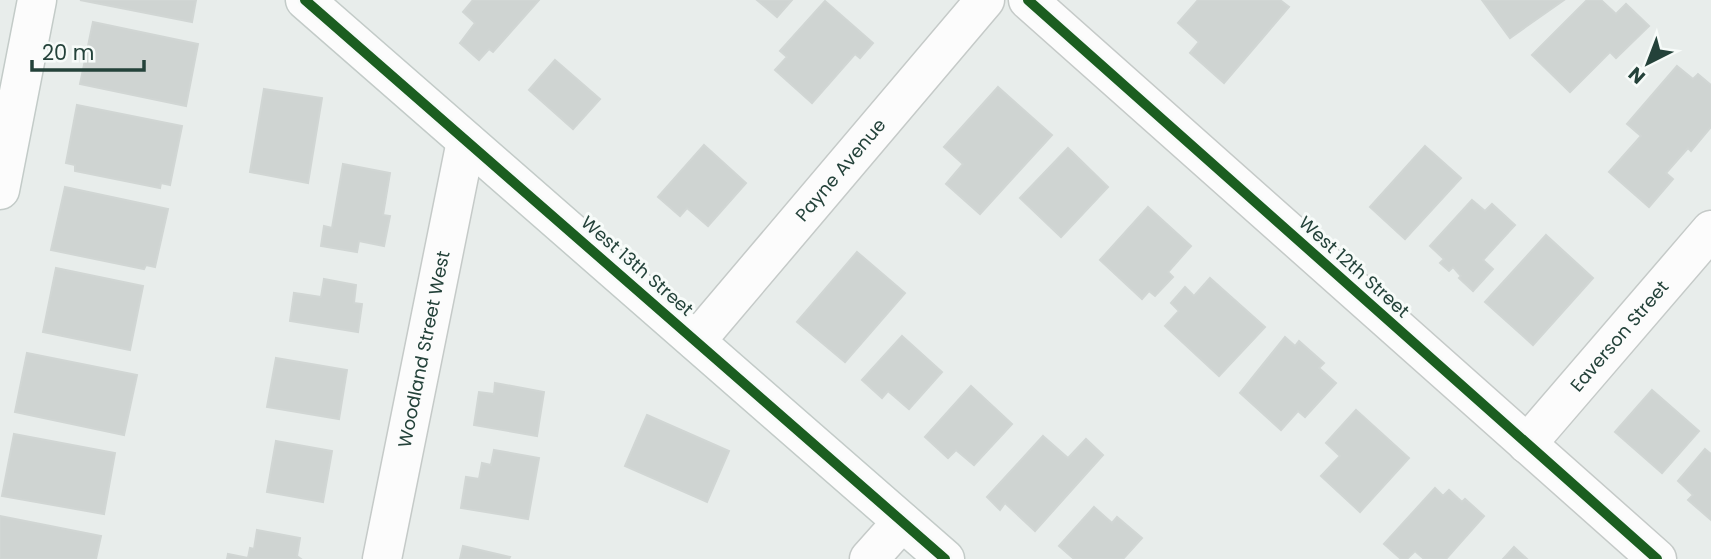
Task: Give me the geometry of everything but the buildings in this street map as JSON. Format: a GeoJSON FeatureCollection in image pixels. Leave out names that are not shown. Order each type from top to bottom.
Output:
{"type":"FeatureCollection","features":[{"type":"Feature","properties":{"kind":"street"},"geometry":{"type":"LineString","coordinates":[[0,186],[37,0]]}},
{"type":"Feature","properties":{"kind":"street","name":"West 13th Street"},"geometry":{"type":"LineString","coordinates":[[305,0],[945,559]]}},
{"type":"Feature","properties":{"kind":"street","name":"West 12th Street"},"geometry":{"type":"LineString","coordinates":[[1028,0],[1657,559]]}},
{"type":"Feature","properties":{"kind":"street","name":"Payne Avenue"},"geometry":{"type":"LineString","coordinates":[[696,341],[964,7]]}},
{"type":"Feature","properties":{"kind":"street","name":"Woodland Street West"},"geometry":{"type":"LineString","coordinates":[[382,559],[466,141]]}},
{"type":"Feature","properties":{"kind":"street","name":"Eaverson Street"},"geometry":{"type":"LineString","coordinates":[[1527,444],[1711,230]]}},
{"type":"Feature","properties":{"kind":"street"},"geometry":{"type":"LineString","coordinates":[[869,559],[902,522]]}},
{"type":"Feature","properties":{"kind":"cycle path"},"geometry":{"type":"LineString","coordinates":[[305,0],[945,559]]}},
{"type":"Feature","properties":{"kind":"cycle path"},"geometry":{"type":"LineString","coordinates":[[1028,0],[1657,559]]}}]}
